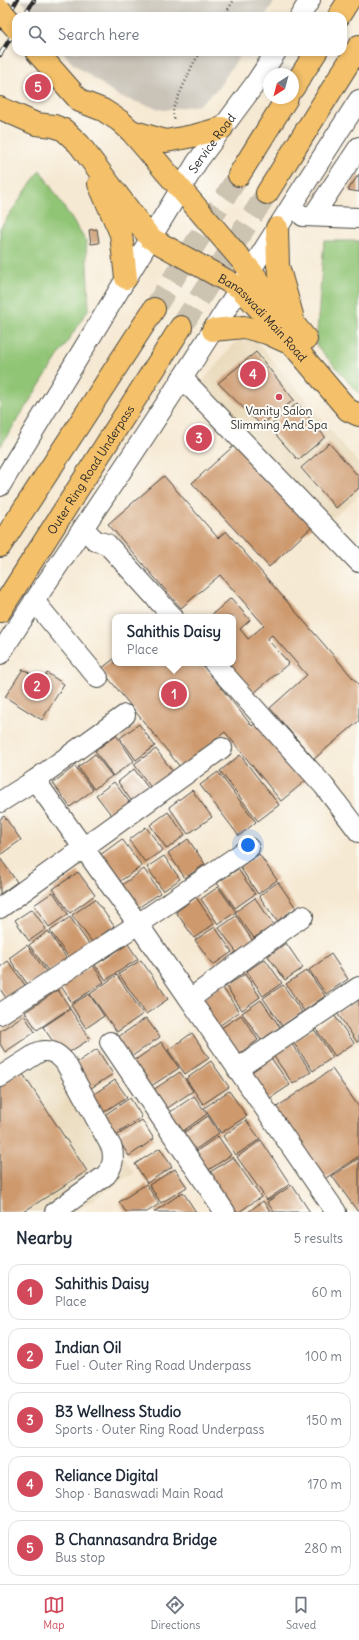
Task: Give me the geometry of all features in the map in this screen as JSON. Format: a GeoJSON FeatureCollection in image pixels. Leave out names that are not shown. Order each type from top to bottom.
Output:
{"type":"FeatureCollection","features":[{"type":"Feature","properties":{"kind":"main road"},"geometry":{"type":"LineString","coordinates":[[342,12],[349,0]]}},
{"type":"Feature","properties":{"kind":"main road"},"geometry":{"type":"LineString","coordinates":[[0,10],[12,24]]}},
{"type":"Feature","properties":{"kind":"main road"},"geometry":{"type":"LineString","coordinates":[[267,193],[359,46]]}},
{"type":"Feature","properties":{"kind":"main road"},"geometry":{"type":"LineString","coordinates":[[42,56],[80,101],[103,110],[120,121],[131,131],[166,142],[222,128]]}},
{"type":"Feature","properties":{"kind":"main road"},"geometry":{"type":"LineString","coordinates":[[299,79],[313,56]]}},
{"type":"Feature","properties":{"kind":"main road"},"geometry":{"type":"LineString","coordinates":[[238,175],[283,104]]}},
{"type":"Feature","properties":{"kind":"main road"},"geometry":{"type":"LineString","coordinates":[[0,108],[36,124],[54,126],[71,137],[150,238]]}},
{"type":"Feature","properties":{"kind":"main road","name":"Banaswadi Main Road"},"geometry":{"type":"LineString","coordinates":[[131,131],[180,190],[245,279],[294,335],[359,401]]}},
{"type":"Feature","properties":{"kind":"main road"},"geometry":{"type":"LineString","coordinates":[[71,137],[121,234],[126,278]]}},
{"type":"Feature","properties":{"kind":"main road"},"geometry":{"type":"LineString","coordinates":[[213,330],[244,327],[267,333],[294,335],[278,266],[277,228]]}},
{"type":"Feature","properties":{"kind":"main road","name":"Banaswadi Main Road"},"geometry":{"type":"LineString","coordinates":[[150,238],[245,279]]}},
{"type":"Feature","properties":{"kind":"main road"},"geometry":{"type":"LineString","coordinates":[[0,546],[154,309]]}},
{"type":"Feature","properties":{"kind":"main road","name":"Outer Ring Road Underpass"},"geometry":{"type":"LineString","coordinates":[[0,611],[181,327]]}},
{"type":"Feature","properties":{"kind":"main road","name":"Banaswadi Main Road"},"geometry":{"type":"LineString","coordinates":[[294,335],[348,410],[359,415]]}},
{"type":"Feature","properties":{"kind":"street"},"geometry":{"type":"LineString","coordinates":[[302,12],[310,0]]}},
{"type":"Feature","properties":{"kind":"street","name":"Service Road"},"geometry":{"type":"LineString","coordinates":[[0,486],[197,162],[255,84],[273,56]]}},
{"type":"Feature","properties":{"kind":"street"},"geometry":{"type":"LineString","coordinates":[[0,654],[182,378],[359,100]]}},
{"type":"Feature","properties":{"kind":"street"},"geometry":{"type":"LineString","coordinates":[[313,216],[359,147]]}},
{"type":"Feature","properties":{"kind":"street"},"geometry":{"type":"LineString","coordinates":[[289,208],[299,215],[359,218]]}},
{"type":"Feature","properties":{"kind":"street"},"geometry":{"type":"LineString","coordinates":[[182,378],[359,562]]}},
{"type":"Feature","properties":{"kind":"street"},"geometry":{"type":"LineString","coordinates":[[83,528],[96,541],[107,544],[170,614]]}},
{"type":"Feature","properties":{"kind":"street"},"geometry":{"type":"LineString","coordinates":[[34,601],[98,678]]}},
{"type":"Feature","properties":{"kind":"street"},"geometry":{"type":"LineString","coordinates":[[217,666],[324,786],[359,832]]}},
{"type":"Feature","properties":{"kind":"street"},"geometry":{"type":"LineString","coordinates":[[0,802],[35,780],[125,715]]}},
{"type":"Feature","properties":{"kind":"street"},"geometry":{"type":"LineString","coordinates":[[0,908],[222,748]]}},
{"type":"Feature","properties":{"kind":"street"},"geometry":{"type":"LineString","coordinates":[[35,780],[138,924],[336,1212]]}},
{"type":"Feature","properties":{"kind":"street"},"geometry":{"type":"LineString","coordinates":[[0,1014],[138,924],[249,848]]}},
{"type":"Feature","properties":{"kind":"street"},"geometry":{"type":"LineString","coordinates":[[190,999],[303,916]]}},
{"type":"Feature","properties":{"kind":"street"},"geometry":{"type":"LineString","coordinates":[[237,1068],[359,987]]}},
{"type":"Feature","properties":{"kind":"street"},"geometry":{"type":"LineString","coordinates":[[110,1042],[225,1212]]}},
{"type":"Feature","properties":{"kind":"street"},"geometry":{"type":"LineString","coordinates":[[0,1077],[39,1052],[46,1050],[52,1051],[65,1062],[112,1148],[114,1158],[112,1167],[106,1175],[55,1212]]}},
{"type":"Feature","properties":{"kind":"path"},"geometry":{"type":"LineString","coordinates":[[226,12],[234,0]]}},
{"type":"Feature","properties":{"kind":"path"},"geometry":{"type":"LineString","coordinates":[[174,140],[173,109],[193,64],[198,56]]}},
{"type":"Feature","properties":{"kind":"shaded area"},"geometry":{"type":"Polygon","coordinates":[[[21,0],[275,0],[268,12],[31,12],[21,0]]]}},
{"type":"Feature","properties":{"kind":"shaded area"},"geometry":{"type":"Polygon","coordinates":[[[66,56],[239,56],[219,87],[199,105],[163,110],[120,97],[72,63],[66,56]]]}},
{"type":"Feature","properties":{"kind":"shaded area"},"geometry":{"type":"Polygon","coordinates":[[[255,339],[359,464],[359,495],[328,522],[199,386],[235,342],[255,339]]]}},
{"type":"Feature","properties":{"kind":"shaded area"},"geometry":{"type":"Polygon","coordinates":[[[40,1033],[134,1173],[74,1212],[0,1212],[0,1060],[40,1033]]]}},
{"type":"Feature","properties":{"kind":"green space"},"geometry":{"type":"Polygon","coordinates":[[[40,170],[86,241],[89,308],[0,447],[0,228],[40,170]]]}},
{"type":"Feature","properties":{"kind":"green space"},"geometry":{"type":"Polygon","coordinates":[[[324,241],[359,241],[359,394],[316,345],[324,241]]]}},
{"type":"Feature","properties":{"kind":"building"},"geometry":{"type":"Polygon","coordinates":[[[359,174],[359,192],[348,190],[359,174]]]}},
{"type":"Feature","properties":{"kind":"building"},"geometry":{"type":"Polygon","coordinates":[[[97,229],[99,243],[91,244],[89,230],[97,229]]]}},
{"type":"Feature","properties":{"kind":"building"},"geometry":{"type":"Polygon","coordinates":[[[256,352],[294,400],[261,425],[218,383],[256,352]]]}},
{"type":"Feature","properties":{"kind":"building"},"geometry":{"type":"Polygon","coordinates":[[[297,403],[325,437],[298,460],[269,427],[297,403]]]}},
{"type":"Feature","properties":{"kind":"building"},"geometry":{"type":"Polygon","coordinates":[[[237,443],[313,526],[269,567],[192,483],[237,443]]]}},
{"type":"Feature","properties":{"kind":"building"},"geometry":{"type":"Polygon","coordinates":[[[329,443],[359,477],[359,488],[336,508],[301,468],[329,443]]]}},
{"type":"Feature","properties":{"kind":"building"},"geometry":{"type":"Polygon","coordinates":[[[164,476],[218,538],[226,531],[359,685],[359,721],[314,759],[270,708],[307,675],[272,635],[267,639],[289,663],[254,693],[231,666],[236,666],[236,614],[212,614],[231,598],[250,620],[240,629],[248,639],[264,625],[220,575],[181,608],[108,524],[164,476]]]}},
{"type":"Feature","properties":{"kind":"building"},"geometry":{"type":"Polygon","coordinates":[[[112,660],[112,666],[203,666],[252,726],[261,719],[309,778],[281,801],[225,732],[181,768],[101,669],[112,660]]]}},
{"type":"Feature","properties":{"kind":"building"},"geometry":{"type":"Polygon","coordinates":[[[23,669],[42,681],[47,673],[64,684],[42,720],[5,697],[23,669]]]}},
{"type":"Feature","properties":{"kind":"building"},"geometry":{"type":"Polygon","coordinates":[[[139,724],[155,746],[136,760],[120,738],[139,724]]]}},
{"type":"Feature","properties":{"kind":"building"},"geometry":{"type":"Polygon","coordinates":[[[116,735],[134,761],[113,776],[95,751],[116,735]]]}},
{"type":"Feature","properties":{"kind":"building"},"geometry":{"type":"Polygon","coordinates":[[[156,749],[176,776],[154,792],[134,764],[156,749]]]}},
{"type":"Feature","properties":{"kind":"building"},"geometry":{"type":"Polygon","coordinates":[[[95,754],[112,776],[94,789],[78,767],[95,754]]]}},
{"type":"Feature","properties":{"kind":"building"},"geometry":{"type":"Polygon","coordinates":[[[240,755],[279,805],[258,821],[220,771],[240,755]]]}},
{"type":"Feature","properties":{"kind":"building"},"geometry":{"type":"Polygon","coordinates":[[[75,766],[93,790],[70,807],[53,783],[75,766]]]}},
{"type":"Feature","properties":{"kind":"building"},"geometry":{"type":"Polygon","coordinates":[[[134,769],[152,793],[135,806],[118,782],[134,769]]]}},
{"type":"Feature","properties":{"kind":"building"},"geometry":{"type":"Polygon","coordinates":[[[218,772],[256,822],[239,836],[200,785],[218,772]]]}},
{"type":"Feature","properties":{"kind":"building"},"geometry":{"type":"Polygon","coordinates":[[[114,782],[134,808],[116,821],[96,795],[114,782]]]}},
{"type":"Feature","properties":{"kind":"building"},"geometry":{"type":"Polygon","coordinates":[[[192,790],[212,817],[188,834],[169,807],[192,790]]]}},
{"type":"Feature","properties":{"kind":"building"},"geometry":{"type":"Polygon","coordinates":[[[168,812],[185,835],[167,849],[150,825],[168,812]]]}},
{"type":"Feature","properties":{"kind":"building"},"geometry":{"type":"Polygon","coordinates":[[[4,816],[21,840],[0,855],[0,819],[4,816]]]}},
{"type":"Feature","properties":{"kind":"building"},"geometry":{"type":"Polygon","coordinates":[[[146,827],[163,850],[145,862],[129,840],[146,827]]]}},
{"type":"Feature","properties":{"kind":"building"},"geometry":{"type":"Polygon","coordinates":[[[122,839],[142,866],[116,884],[96,858],[122,839]]]}},
{"type":"Feature","properties":{"kind":"building"},"geometry":{"type":"Polygon","coordinates":[[[188,839],[205,864],[185,878],[168,853],[188,839]]]}},
{"type":"Feature","properties":{"kind":"building"},"geometry":{"type":"Polygon","coordinates":[[[259,854],[277,880],[258,894],[240,867],[259,854]]]}},
{"type":"Feature","properties":{"kind":"building"},"geometry":{"type":"Polygon","coordinates":[[[164,856],[180,879],[163,891],[147,867],[164,856]]]}},
{"type":"Feature","properties":{"kind":"building"},"geometry":{"type":"Polygon","coordinates":[[[0,858],[17,882],[0,894],[0,858]]]}},
{"type":"Feature","properties":{"kind":"building"},"geometry":{"type":"Polygon","coordinates":[[[144,869],[160,893],[135,910],[119,887],[144,869]]]}},
{"type":"Feature","properties":{"kind":"building"},"geometry":{"type":"Polygon","coordinates":[[[238,869],[255,894],[235,908],[217,883],[238,869]]]}},
{"type":"Feature","properties":{"kind":"building"},"geometry":{"type":"Polygon","coordinates":[[[78,872],[95,895],[70,913],[53,889],[78,872]]]}},
{"type":"Feature","properties":{"kind":"building"},"geometry":{"type":"Polygon","coordinates":[[[278,882],[296,908],[277,921],[259,896],[278,882]]]}},
{"type":"Feature","properties":{"kind":"building"},"geometry":{"type":"Polygon","coordinates":[[[218,887],[236,912],[218,924],[201,899],[218,887]]]}},
{"type":"Feature","properties":{"kind":"building"},"geometry":{"type":"Polygon","coordinates":[[[53,892],[68,914],[49,927],[34,905],[53,892]]]}},
{"type":"Feature","properties":{"kind":"building"},"geometry":{"type":"Polygon","coordinates":[[[196,897],[214,924],[194,938],[176,912],[196,897]]]}},
{"type":"Feature","properties":{"kind":"building"},"geometry":{"type":"Polygon","coordinates":[[[255,898],[274,925],[254,938],[235,912],[255,898]]]}},
{"type":"Feature","properties":{"kind":"building"},"geometry":{"type":"Polygon","coordinates":[[[95,899],[114,926],[92,942],[72,915],[95,899]]]}},
{"type":"Feature","properties":{"kind":"building"},"geometry":{"type":"Polygon","coordinates":[[[32,909],[46,929],[29,941],[15,920],[32,909]]]}},
{"type":"Feature","properties":{"kind":"building"},"geometry":{"type":"Polygon","coordinates":[[[236,916],[253,941],[237,953],[219,928],[236,916]]]}},
{"type":"Feature","properties":{"kind":"building"},"geometry":{"type":"Polygon","coordinates":[[[70,917],[89,944],[69,958],[50,931],[70,917]]]}},
{"type":"Feature","properties":{"kind":"building"},"geometry":{"type":"Polygon","coordinates":[[[215,927],[232,952],[213,965],[195,940],[215,927]]]}},
{"type":"Feature","properties":{"kind":"building"},"geometry":{"type":"Polygon","coordinates":[[[48,931],[67,959],[49,972],[29,945],[48,931]]]}},
{"type":"Feature","properties":{"kind":"building"},"geometry":{"type":"Polygon","coordinates":[[[286,943],[303,968],[285,980],[268,956],[286,943]]]}},
{"type":"Feature","properties":{"kind":"building"},"geometry":{"type":"Polygon","coordinates":[[[128,944],[138,959],[106,980],[95,965],[128,944]]]}},
{"type":"Feature","properties":{"kind":"building"},"geometry":{"type":"Polygon","coordinates":[[[27,945],[47,973],[28,985],[9,958],[27,945]]]}},
{"type":"Feature","properties":{"kind":"building"},"geometry":{"type":"Polygon","coordinates":[[[331,954],[348,979],[326,994],[309,970],[331,954]]]}},
{"type":"Feature","properties":{"kind":"building"},"geometry":{"type":"Polygon","coordinates":[[[265,959],[282,983],[263,996],[247,971],[265,959]]]}},
{"type":"Feature","properties":{"kind":"building"},"geometry":{"type":"Polygon","coordinates":[[[141,960],[168,999],[146,1014],[119,974],[141,960]]]}},
{"type":"Feature","properties":{"kind":"building"},"geometry":{"type":"Polygon","coordinates":[[[8,961],[25,985],[6,998],[0,989],[0,967],[8,961]]]}},
{"type":"Feature","properties":{"kind":"building"},"geometry":{"type":"Polygon","coordinates":[[[93,965],[104,982],[72,1003],[61,986],[93,965]]]}},
{"type":"Feature","properties":{"kind":"building"},"geometry":{"type":"Polygon","coordinates":[[[307,970],[325,996],[304,1011],[286,984],[307,970]]]}},
{"type":"Feature","properties":{"kind":"building"},"geometry":{"type":"Polygon","coordinates":[[[245,974],[260,997],[242,1010],[226,986],[245,974]]]}},
{"type":"Feature","properties":{"kind":"building"},"geometry":{"type":"Polygon","coordinates":[[[117,975],[143,1014],[117,1032],[90,994],[117,975]]]}},
{"type":"Feature","properties":{"kind":"building"},"geometry":{"type":"Polygon","coordinates":[[[221,985],[239,1012],[216,1028],[198,1002],[221,985]]]}},
{"type":"Feature","properties":{"kind":"building"},"geometry":{"type":"Polygon","coordinates":[[[283,985],[302,1012],[282,1026],[263,998],[283,985]]]}},
{"type":"Feature","properties":{"kind":"building"},"geometry":{"type":"Polygon","coordinates":[[[58,990],[70,1008],[37,1030],[25,1012],[58,990]]]}},
{"type":"Feature","properties":{"kind":"building"},"geometry":{"type":"Polygon","coordinates":[[[89,994],[104,1016],[86,1028],[71,1005],[89,994]]]}},
{"type":"Feature","properties":{"kind":"building"},"geometry":{"type":"Polygon","coordinates":[[[359,999],[359,1041],[357,1042],[337,1013],[359,999]]]}},
{"type":"Feature","properties":{"kind":"building"},"geometry":{"type":"Polygon","coordinates":[[[261,1000],[280,1027],[261,1040],[242,1013],[261,1000]]]}},
{"type":"Feature","properties":{"kind":"building"},"geometry":{"type":"Polygon","coordinates":[[[70,1009],[90,1039],[63,1056],[43,1027],[70,1009]]]}},
{"type":"Feature","properties":{"kind":"building"},"geometry":{"type":"Polygon","coordinates":[[[24,1015],[35,1032],[5,1052],[0,1044],[0,1031],[24,1015]]]}},
{"type":"Feature","properties":{"kind":"building"},"geometry":{"type":"Polygon","coordinates":[[[241,1015],[258,1040],[236,1056],[218,1030],[241,1015]]]}},
{"type":"Feature","properties":{"kind":"building"},"geometry":{"type":"Polygon","coordinates":[[[334,1015],[354,1043],[335,1056],[315,1028],[334,1015]]]}},
{"type":"Feature","properties":{"kind":"building"},"geometry":{"type":"Polygon","coordinates":[[[146,1018],[160,1037],[128,1059],[115,1039],[146,1018]]]}},
{"type":"Feature","properties":{"kind":"building"},"geometry":{"type":"Polygon","coordinates":[[[313,1028],[333,1057],[313,1071],[293,1042],[313,1028]]]}},
{"type":"Feature","properties":{"kind":"building"},"geometry":{"type":"Polygon","coordinates":[[[192,1033],[209,1058],[185,1074],[168,1050],[192,1033]]]}},
{"type":"Feature","properties":{"kind":"building"},"geometry":{"type":"Polygon","coordinates":[[[161,1042],[179,1068],[148,1088],[131,1063],[161,1042]]]}},
{"type":"Feature","properties":{"kind":"building"},"geometry":{"type":"Polygon","coordinates":[[[291,1043],[311,1072],[293,1084],[273,1055],[291,1043]]]}},
{"type":"Feature","properties":{"kind":"building"},"geometry":{"type":"Polygon","coordinates":[[[97,1049],[113,1074],[88,1090],[72,1066],[97,1049]]]}},
{"type":"Feature","properties":{"kind":"building"},"geometry":{"type":"Polygon","coordinates":[[[271,1058],[290,1085],[266,1101],[247,1074],[271,1058]]]}},
{"type":"Feature","properties":{"kind":"building"},"geometry":{"type":"Polygon","coordinates":[[[211,1061],[229,1087],[203,1104],[186,1079],[211,1061]]]}},
{"type":"Feature","properties":{"kind":"building"},"geometry":{"type":"Polygon","coordinates":[[[332,1069],[359,1107],[359,1156],[320,1182],[271,1111],[332,1069]]]}},
{"type":"Feature","properties":{"kind":"building"},"geometry":{"type":"Polygon","coordinates":[[[21,1071],[87,1171],[23,1212],[0,1212],[0,1084],[21,1071]]]}},
{"type":"Feature","properties":{"kind":"building"},"geometry":{"type":"Polygon","coordinates":[[[180,1072],[193,1091],[163,1111],[150,1092],[180,1072]]]}},
{"type":"Feature","properties":{"kind":"building"},"geometry":{"type":"Polygon","coordinates":[[[115,1080],[127,1097],[102,1113],[91,1096],[115,1080]]]}},
{"type":"Feature","properties":{"kind":"building"},"geometry":{"type":"Polygon","coordinates":[[[229,1091],[247,1116],[221,1133],[204,1108],[229,1091]]]}},
{"type":"Feature","properties":{"kind":"building"},"geometry":{"type":"Polygon","coordinates":[[[194,1096],[207,1114],[179,1134],[166,1115],[194,1096]]]}},
{"type":"Feature","properties":{"kind":"building"},"geometry":{"type":"Polygon","coordinates":[[[130,1098],[142,1117],[115,1134],[103,1116],[130,1098]]]}},
{"type":"Feature","properties":{"kind":"building"},"geometry":{"type":"Polygon","coordinates":[[[208,1116],[219,1133],[192,1152],[180,1135],[208,1116]]]}},
{"type":"Feature","properties":{"kind":"building"},"geometry":{"type":"Polygon","coordinates":[[[142,1120],[154,1139],[129,1156],[116,1136],[142,1120]]]}},
{"type":"Feature","properties":{"kind":"building"},"geometry":{"type":"Polygon","coordinates":[[[246,1120],[260,1139],[236,1155],[223,1136],[246,1120]]]}},
{"type":"Feature","properties":{"kind":"building"},"geometry":{"type":"Polygon","coordinates":[[[218,1136],[231,1155],[204,1173],[191,1155],[218,1136]]]}},
{"type":"Feature","properties":{"kind":"building"},"geometry":{"type":"Polygon","coordinates":[[[261,1140],[290,1184],[267,1200],[237,1157],[261,1140]]]}},
{"type":"Feature","properties":{"kind":"building"},"geometry":{"type":"Polygon","coordinates":[[[160,1148],[172,1167],[147,1183],[135,1164],[160,1148]]]}},
{"type":"Feature","properties":{"kind":"building"},"geometry":{"type":"Polygon","coordinates":[[[233,1157],[261,1197],[239,1212],[232,1212],[206,1175],[233,1157]]]}},
{"type":"Feature","properties":{"kind":"building"},"geometry":{"type":"Polygon","coordinates":[[[359,1158],[359,1212],[358,1212],[332,1176],[359,1158]]]}},
{"type":"Feature","properties":{"kind":"building"},"geometry":{"type":"Polygon","coordinates":[[[175,1169],[187,1187],[161,1203],[149,1185],[175,1169]]]}},
{"type":"Feature","properties":{"kind":"building"},"geometry":{"type":"Polygon","coordinates":[[[146,1184],[159,1204],[147,1212],[126,1212],[119,1202],[146,1184]]]}},
{"type":"Feature","properties":{"kind":"building"},"geometry":{"type":"Polygon","coordinates":[[[292,1185],[310,1212],[274,1212],[267,1202],[292,1185]]]}},
{"type":"Feature","properties":{"kind":"building"},"geometry":{"type":"Polygon","coordinates":[[[183,1192],[196,1212],[154,1212],[183,1192]]]}},
{"type":"Feature","properties":{"kind":"building"},"geometry":{"type":"Polygon","coordinates":[[[263,1201],[271,1212],[248,1212],[263,1201]]]}},
{"type":"Feature","properties":{"kind":"tunnel"},"geometry":{"type":"LineString","coordinates":[[154,309],[239,175]]}},
{"type":"Feature","properties":{"kind":"tunnel"},"geometry":{"type":"LineString","coordinates":[[181,327],[267,193]]}},
{"type":"Feature","properties":{"kind":"railway"},"geometry":{"type":"LineString","coordinates":[[0,28],[17,0]]}},
{"type":"Feature","properties":{"kind":"railway"},"geometry":{"type":"LineString","coordinates":[[26,12],[34,0]]}},
{"type":"Feature","properties":{"kind":"railway"},"geometry":{"type":"LineString","coordinates":[[0,55],[12,36]]}},
{"type":"Feature","properties":{"kind":"place","name":"B Channasandra Bridge"},"geometry":{"type":"Point","coordinates":[38,87]}},
{"type":"Feature","properties":{"kind":"place","name":"Reliance Digital"},"geometry":{"type":"Point","coordinates":[253,374]}},
{"type":"Feature","properties":{"kind":"place","name":"Vanity Salon Slimming And Spa"},"geometry":{"type":"Point","coordinates":[279,397]}},
{"type":"Feature","properties":{"kind":"place","name":"B3 Wellness Studio"},"geometry":{"type":"Point","coordinates":[199,438]}},
{"type":"Feature","properties":{"kind":"place","name":"Indian Oil"},"geometry":{"type":"Point","coordinates":[37,686]}},
{"type":"Feature","properties":{"kind":"place","name":"Sahithis Daisy"},"geometry":{"type":"Point","coordinates":[174,694]}}]}
